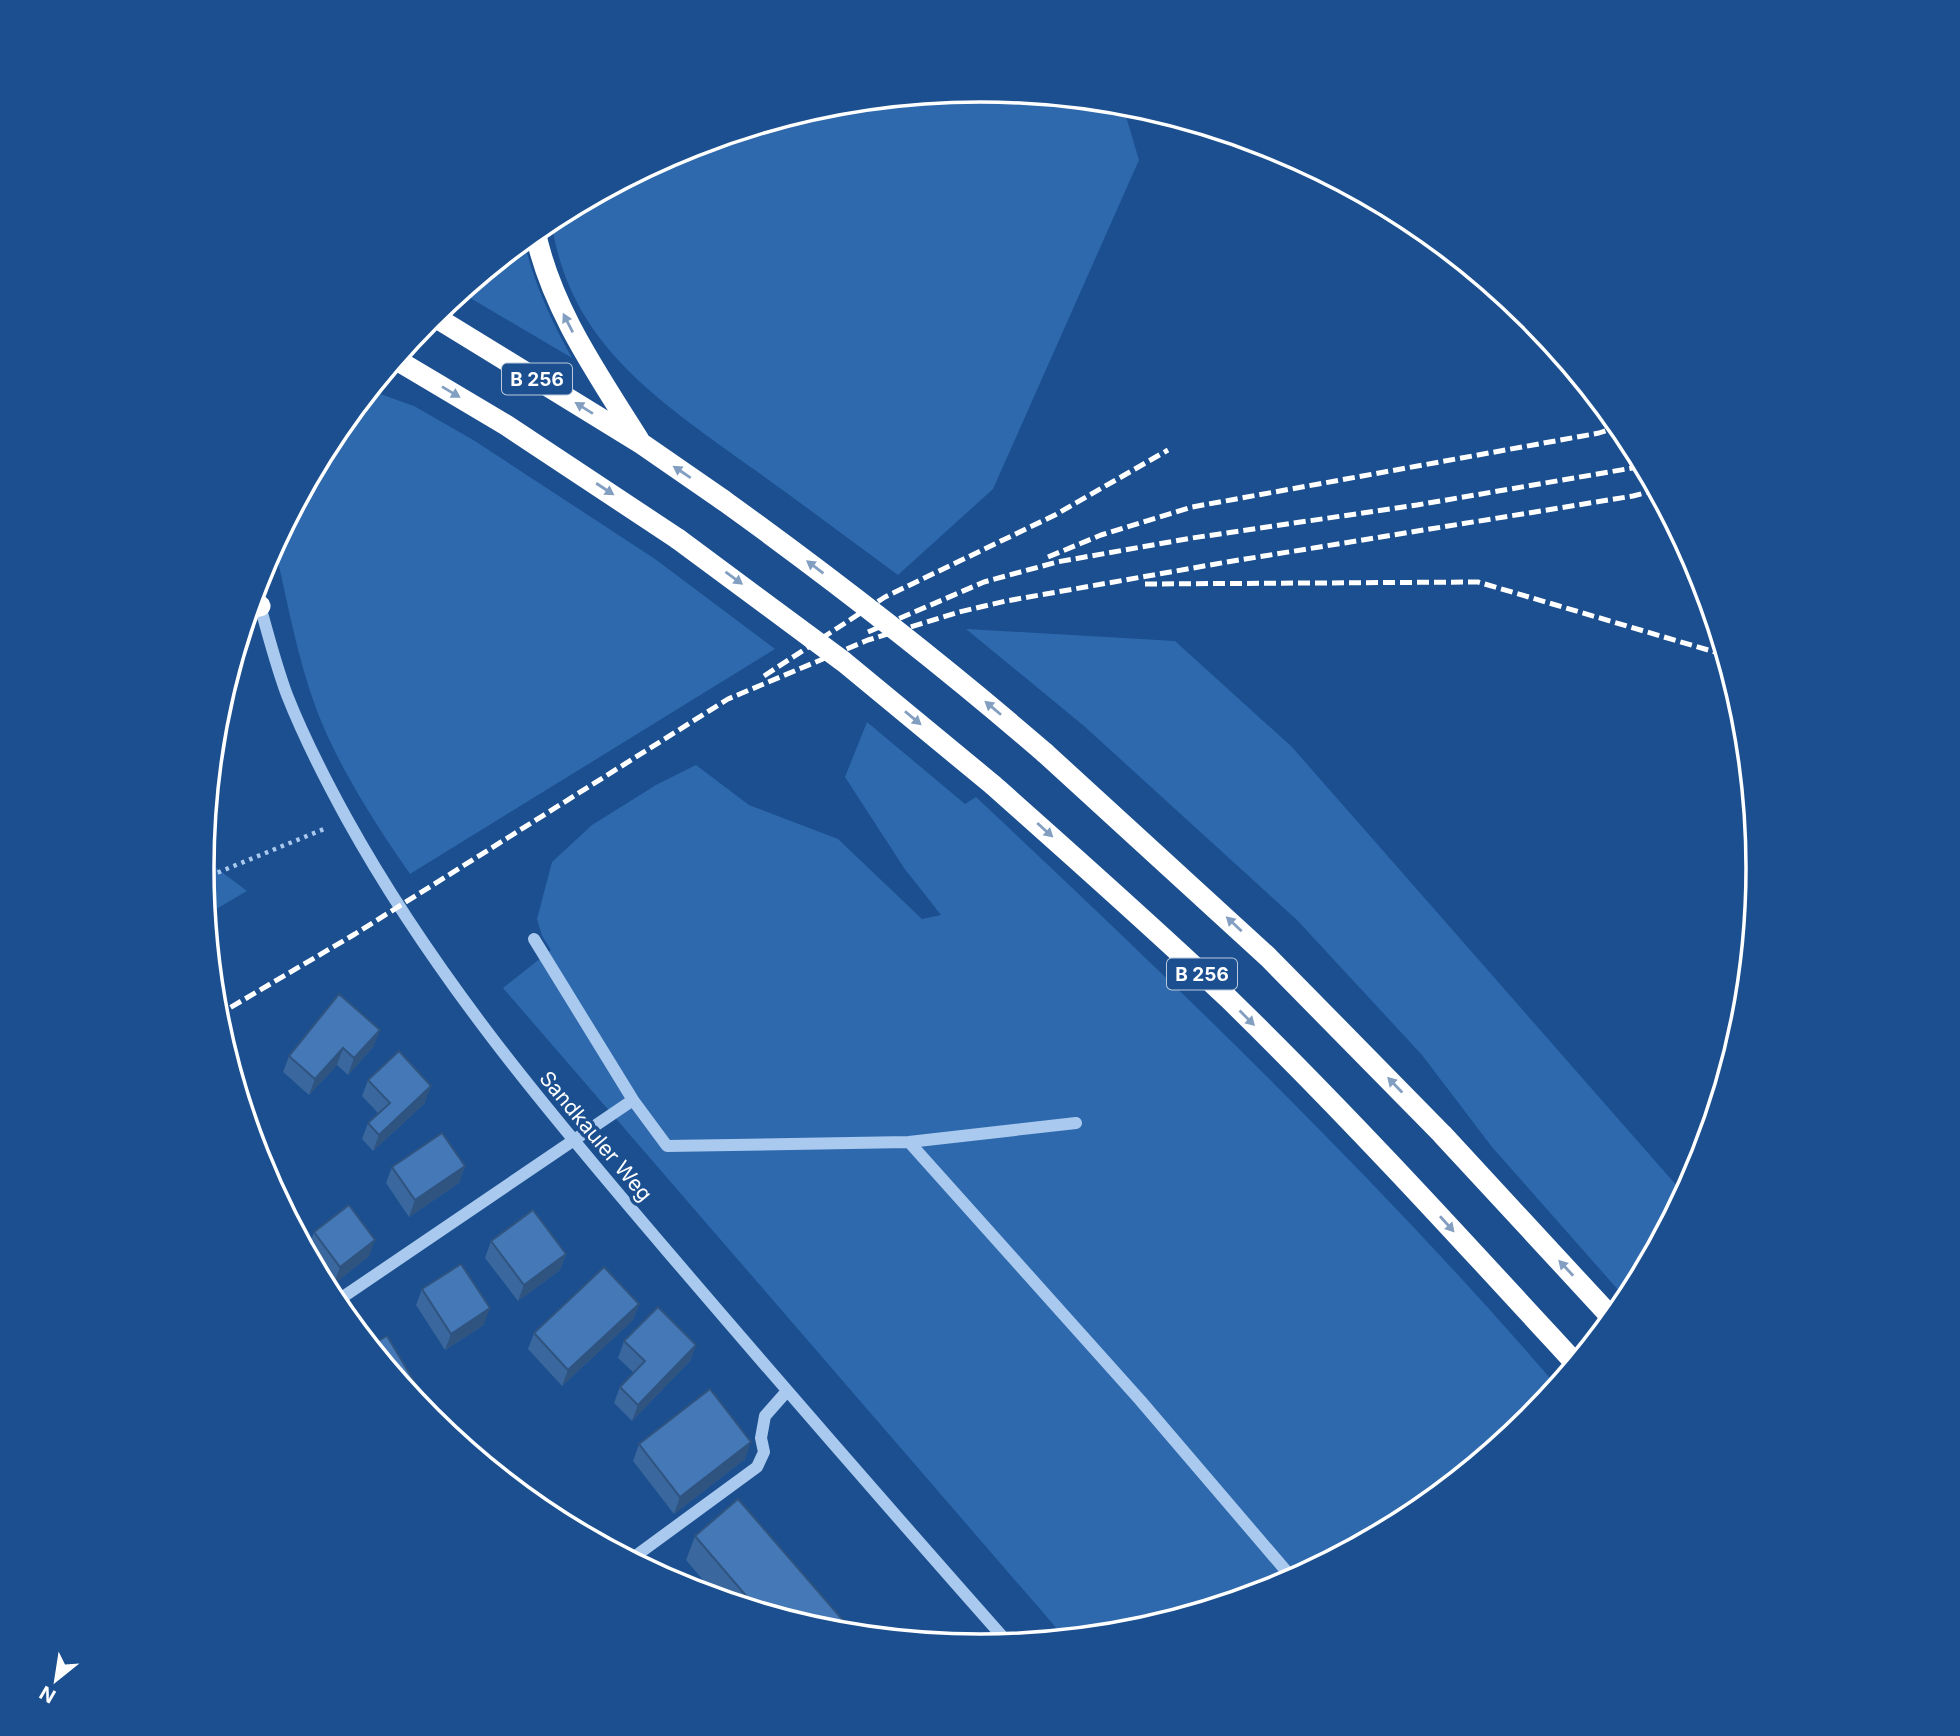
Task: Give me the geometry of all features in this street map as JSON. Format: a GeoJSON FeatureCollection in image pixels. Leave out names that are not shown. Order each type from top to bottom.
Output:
{"type":"FeatureCollection","features":[{"type":"Feature","properties":{"kind":"highway"},"geometry":{"type":"LineString","coordinates":[[538,242],[551,287],[569,326],[642,444]]}},
{"type":"Feature","properties":{"kind":"highway","name":"B 256"},"geometry":{"type":"LineString","coordinates":[[443,322],[642,444],[723,500],[934,659],[1045,752],[1268,957],[1443,1134],[1605,1311]]}},
{"type":"Feature","properties":{"kind":"highway","name":"B 256"},"geometry":{"type":"LineString","coordinates":[[403,364],[506,425],[678,538],[844,662],[993,785],[1133,909],[1230,1001],[1401,1174],[1570,1357]]}},
{"type":"Feature","properties":{"kind":"street","name":"Sandkauler Weg"},"geometry":{"type":"LineString","coordinates":[[258,612],[304,737],[378,875],[426,950],[574,1142],[1000,1634]]}},
{"type":"Feature","properties":{"kind":"street"},"geometry":{"type":"LineString","coordinates":[[534,939],[633,1100],[667,1146],[909,1142],[1076,1123]]}},
{"type":"Feature","properties":{"kind":"street"},"geometry":{"type":"LineString","coordinates":[[344,1296],[633,1100]]}},
{"type":"Feature","properties":{"kind":"street"},"geometry":{"type":"LineString","coordinates":[[909,1142],[1140,1400],[1286,1570]]}},
{"type":"Feature","properties":{"kind":"street"},"geometry":{"type":"LineString","coordinates":[[639,1554],[757,1467],[764,1452],[761,1438],[765,1416],[787,1391]]}},
{"type":"Feature","properties":{"kind":"path"},"geometry":{"type":"LineString","coordinates":[[214,874],[347,819]]}},
{"type":"Feature","properties":{"kind":"shaded area"},"geometry":{"type":"Polygon","coordinates":[[[930,103],[1030,103],[1080,108],[1126,115],[1139,160],[993,489],[898,575],[651,392],[622,364],[597,334],[576,300],[560,262],[554,231],[597,204],[687,160],[734,142],[830,116],[930,103]]]}},
{"type":"Feature","properties":{"kind":"shaded area"},"geometry":{"type":"Polygon","coordinates":[[[527,250],[543,300],[572,358],[469,297],[527,250]]]}},
{"type":"Feature","properties":{"kind":"shaded area"},"geometry":{"type":"Polygon","coordinates":[[[378,393],[414,406],[475,441],[655,559],[775,649],[410,874],[371,816],[326,733],[298,649],[278,562],[316,485],[378,393]]]}},
{"type":"Feature","properties":{"kind":"shaded area"},"geometry":{"type":"Polygon","coordinates":[[[966,629],[1175,641],[1292,747],[1677,1186],[1644,1251],[1619,1291],[1492,1147],[1422,1055],[1297,920],[1084,726],[966,629]]]}},
{"type":"Feature","properties":{"kind":"shaded area"},"geometry":{"type":"Polygon","coordinates":[[[867,722],[965,804],[976,797],[1274,1084],[1419,1232],[1551,1379],[1522,1410],[1447,1476],[1363,1532],[1319,1555],[1226,1594],[1178,1608],[1130,1620],[1058,1630],[503,988],[551,950],[542,936],[537,919],[552,862],[592,825],[656,785],[696,765],[749,805],[838,839],[922,919],[941,915],[904,868],[845,777],[867,722]]]}},
{"type":"Feature","properties":{"kind":"shaded area"},"geometry":{"type":"Polygon","coordinates":[[[214,866],[247,891],[215,910],[214,866]]]}},
{"type":"Feature","properties":{"kind":"building"},"geometry":{"type":"Polygon","coordinates":[[[339,994],[380,1030],[354,1058],[343,1048],[315,1079],[289,1056],[339,994]]]}},
{"type":"Feature","properties":{"kind":"building"},"geometry":{"type":"Polygon","coordinates":[[[399,1051],[431,1086],[379,1135],[368,1123],[390,1103],[368,1080],[399,1051]]]}},
{"type":"Feature","properties":{"kind":"building"},"geometry":{"type":"Polygon","coordinates":[[[442,1133],[465,1166],[415,1200],[392,1167],[442,1133]]]}},
{"type":"Feature","properties":{"kind":"building"},"geometry":{"type":"Polygon","coordinates":[[[349,1205],[375,1240],[340,1267],[314,1232],[349,1205]]]}},
{"type":"Feature","properties":{"kind":"building"},"geometry":{"type":"Polygon","coordinates":[[[533,1210],[566,1254],[524,1285],[491,1241],[533,1210]]]}},
{"type":"Feature","properties":{"kind":"building"},"geometry":{"type":"Polygon","coordinates":[[[461,1264],[490,1308],[451,1334],[422,1289],[461,1264]]]}},
{"type":"Feature","properties":{"kind":"building"},"geometry":{"type":"Polygon","coordinates":[[[604,1267],[639,1304],[568,1370],[534,1333],[604,1267]]]}},
{"type":"Feature","properties":{"kind":"building"},"geometry":{"type":"Polygon","coordinates":[[[658,1307],[696,1345],[638,1405],[620,1387],[645,1361],[624,1341],[658,1307]]]}},
{"type":"Feature","properties":{"kind":"building"},"geometry":{"type":"Polygon","coordinates":[[[387,1336],[419,1390],[404,1373],[377,1341],[387,1336]]]}},
{"type":"Feature","properties":{"kind":"building"},"geometry":{"type":"Polygon","coordinates":[[[710,1389],[751,1442],[680,1497],[639,1444],[710,1389]]]}},
{"type":"Feature","properties":{"kind":"building"},"geometry":{"type":"Polygon","coordinates":[[[738,1499],[845,1622],[748,1598],[695,1536],[738,1499]]]}},
{"type":"Feature","properties":{"kind":"railway"},"geometry":{"type":"LineString","coordinates":[[1048,557],[1101,535],[1192,507],[1608,430]]}},
{"type":"Feature","properties":{"kind":"railway"},"geometry":{"type":"LineString","coordinates":[[764,676],[885,597],[1055,515],[1168,450]]}},
{"type":"Feature","properties":{"kind":"railway"},"geometry":{"type":"LineString","coordinates":[[868,632],[984,582],[1057,562],[1633,468]]}},
{"type":"Feature","properties":{"kind":"railway"},"geometry":{"type":"LineString","coordinates":[[227,1010],[355,934],[728,699],[868,640],[959,612],[1006,601],[1648,492]]}},
{"type":"Feature","properties":{"kind":"railway"},"geometry":{"type":"LineString","coordinates":[[1145,584],[1478,582],[1715,652]]}}]}
